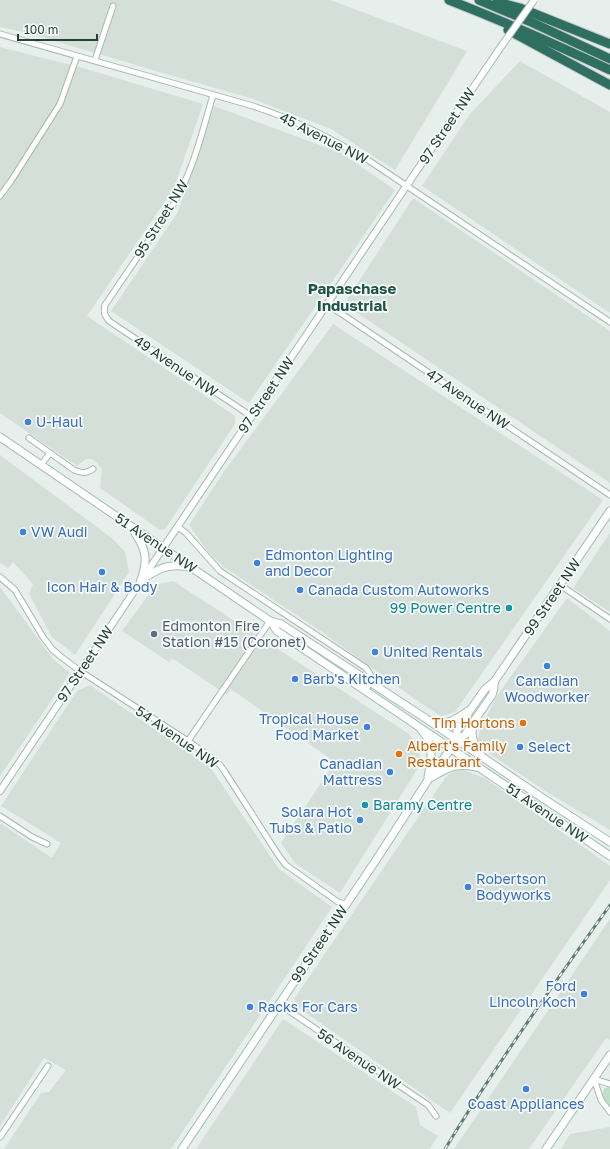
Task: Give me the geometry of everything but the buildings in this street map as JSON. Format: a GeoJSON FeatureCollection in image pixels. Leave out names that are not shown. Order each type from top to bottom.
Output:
{"type":"FeatureCollection","features":[{"type":"Feature","properties":{"kind":"highway"},"geometry":{"type":"LineString","coordinates":[[449,0],[488,15],[610,70]]}},
{"type":"Feature","properties":{"kind":"highway"},"geometry":{"type":"LineString","coordinates":[[479,0],[536,24],[610,59]]}},
{"type":"Feature","properties":{"kind":"highway"},"geometry":{"type":"LineString","coordinates":[[487,0],[520,8],[610,44]]}},
{"type":"Feature","properties":{"kind":"highway"},"geometry":{"type":"LineString","coordinates":[[488,15],[506,29],[610,84]]}},
{"type":"Feature","properties":{"kind":"main road","name":"51 Avenue NW"},"geometry":{"type":"LineString","coordinates":[[0,437],[270,621],[281,624],[610,842]]}},
{"type":"Feature","properties":{"kind":"main road","name":"99 Street NW"},"geometry":{"type":"LineString","coordinates":[[457,740],[457,731],[470,710],[485,688],[494,682],[610,511]]}},
{"type":"Feature","properties":{"kind":"main road"},"geometry":{"type":"LineString","coordinates":[[131,526],[142,545],[144,553],[145,561],[141,580]]}},
{"type":"Feature","properties":{"kind":"main road"},"geometry":{"type":"LineString","coordinates":[[141,580],[156,570],[165,567],[192,568]]}},
{"type":"Feature","properties":{"kind":"main road","name":"51 Avenue NW"},"geometry":{"type":"LineString","coordinates":[[270,621],[277,631],[610,856]]}},
{"type":"Feature","properties":{"kind":"main road","name":"99 Street NW"},"geometry":{"type":"LineString","coordinates":[[182,1149],[428,780],[457,740],[465,735],[492,695],[494,682]]}},
{"type":"Feature","properties":{"kind":"main road"},"geometry":{"type":"LineString","coordinates":[[428,720],[438,723],[448,722],[470,710]]}},
{"type":"Feature","properties":{"kind":"main road"},"geometry":{"type":"LineString","coordinates":[[476,718],[471,731],[476,746],[483,757]]}},
{"type":"Feature","properties":{"kind":"main road"},"geometry":{"type":"LineString","coordinates":[[417,725],[430,742],[431,760],[428,780]]}},
{"type":"Feature","properties":{"kind":"main road"},"geometry":{"type":"LineString","coordinates":[[428,780],[454,766],[481,768]]}},
{"type":"Feature","properties":{"kind":"main road"},"geometry":{"type":"LineString","coordinates":[[546,1149],[610,1055]]}},
{"type":"Feature","properties":{"kind":"street","name":"97 Street NW"},"geometry":{"type":"LineString","coordinates":[[0,791],[251,416],[534,0]]}},
{"type":"Feature","properties":{"kind":"street"},"geometry":{"type":"LineString","coordinates":[[95,60],[113,6]]}},
{"type":"Feature","properties":{"kind":"street","name":"45 Avenue NW"},"geometry":{"type":"LineString","coordinates":[[0,34],[253,106],[275,113],[315,131],[368,160],[407,185],[610,322]]}},
{"type":"Feature","properties":{"kind":"street"},"geometry":{"type":"LineString","coordinates":[[0,196],[60,104],[77,56]]}},
{"type":"Feature","properties":{"kind":"street","name":"95 Street NW"},"geometry":{"type":"LineString","coordinates":[[104,313],[105,305],[183,187],[194,160],[213,95]]}},
{"type":"Feature","properties":{"kind":"street","name":"47 Avenue NW"},"geometry":{"type":"LineString","coordinates":[[327,304],[610,495]]}},
{"type":"Feature","properties":{"kind":"street","name":"49 Avenue NW"},"geometry":{"type":"LineString","coordinates":[[104,313],[109,321],[251,416]]}},
{"type":"Feature","properties":{"kind":"street"},"geometry":{"type":"LineString","coordinates":[[29,438],[74,470],[82,473],[89,472],[93,469]]}},
{"type":"Feature","properties":{"kind":"street"},"geometry":{"type":"LineString","coordinates":[[41,465],[50,453]]}},
{"type":"Feature","properties":{"kind":"street","name":"51 Avenue NW"},"geometry":{"type":"LineString","coordinates":[[178,527],[186,533],[220,571],[366,668],[372,678],[370,682]]}},
{"type":"Feature","properties":{"kind":"street","name":"54 Avenue NW"},"geometry":{"type":"LineString","coordinates":[[0,577],[15,590],[43,637],[52,649],[80,671],[188,741],[220,765],[286,865],[338,902],[345,904]]}},
{"type":"Feature","properties":{"kind":"street"},"geometry":{"type":"LineString","coordinates":[[560,585],[610,619]]}},
{"type":"Feature","properties":{"kind":"street"},"geometry":{"type":"LineString","coordinates":[[188,741],[270,621]]}},
{"type":"Feature","properties":{"kind":"street"},"geometry":{"type":"LineString","coordinates":[[365,690],[370,682]]}},
{"type":"Feature","properties":{"kind":"street"},"geometry":{"type":"LineString","coordinates":[[0,816],[32,838],[47,844]]}},
{"type":"Feature","properties":{"kind":"street","name":"56 Avenue NW"},"geometry":{"type":"LineString","coordinates":[[279,1004],[428,1105],[436,1116]]}},
{"type":"Feature","properties":{"kind":"street"},"geometry":{"type":"LineString","coordinates":[[0,1137],[48,1066]]}},
{"type":"Feature","properties":{"kind":"street"},"geometry":{"type":"LineString","coordinates":[[594,1079],[610,1084]]}},
{"type":"Feature","properties":{"kind":"street"},"geometry":{"type":"LineString","coordinates":[[594,1079],[601,1100],[610,1112]]}},
{"type":"Feature","properties":{"kind":"shaded area"},"geometry":{"type":"Polygon","coordinates":[[[0,0],[330,0],[467,51],[395,170],[331,129],[250,98],[28,33],[0,27],[0,0]]]}},
{"type":"Feature","properties":{"kind":"shaded area"},"geometry":{"type":"Polygon","coordinates":[[[0,47],[83,68],[203,104],[174,188],[87,316],[235,416],[235,424],[165,529],[160,530],[100,488],[102,469],[95,461],[86,459],[77,466],[0,413],[0,47]]]}},
{"type":"Feature","properties":{"kind":"shaded area"},"geometry":{"type":"Polygon","coordinates":[[[520,61],[610,112],[610,313],[422,186],[470,114],[520,61]]]}},
{"type":"Feature","properties":{"kind":"shaded area"},"geometry":{"type":"Polygon","coordinates":[[[214,106],[341,153],[395,190],[249,403],[111,311],[178,212],[214,106]]]}},
{"type":"Feature","properties":{"kind":"shaded area"},"geometry":{"type":"Polygon","coordinates":[[[413,198],[610,331],[610,483],[344,304],[413,198]]]}},
{"type":"Feature","properties":{"kind":"shaded area"},"geometry":{"type":"Polygon","coordinates":[[[333,324],[603,500],[455,712],[441,716],[419,702],[322,632],[224,567],[209,553],[189,525],[223,473],[333,324]]]}},
{"type":"Feature","properties":{"kind":"shaded area"},"geometry":{"type":"Polygon","coordinates":[[[0,455],[113,539],[125,552],[129,572],[75,655],[52,637],[29,594],[33,584],[13,562],[8,568],[0,563],[0,455]]]}},
{"type":"Feature","properties":{"kind":"shaded area"},"geometry":{"type":"Polygon","coordinates":[[[610,533],[610,612],[573,588],[610,533]]]}},
{"type":"Feature","properties":{"kind":"shaded area"},"geometry":{"type":"Polygon","coordinates":[[[173,581],[409,734],[420,750],[418,768],[340,893],[296,864],[281,843],[335,762],[231,689],[227,695],[172,658],[169,662],[122,631],[152,590],[159,584],[173,581]]]}},
{"type":"Feature","properties":{"kind":"shaded area"},"geometry":{"type":"Polygon","coordinates":[[[0,587],[53,659],[70,673],[0,776],[0,587]]]}},
{"type":"Feature","properties":{"kind":"shaded area"},"geometry":{"type":"Polygon","coordinates":[[[567,598],[610,631],[610,830],[547,792],[484,750],[478,739],[480,729],[497,696],[567,598]]]}},
{"type":"Feature","properties":{"kind":"shaded area"},"geometry":{"type":"Polygon","coordinates":[[[90,685],[210,767],[279,869],[332,907],[171,1149],[4,1149],[41,1093],[49,1092],[66,1070],[44,1058],[0,1126],[0,823],[52,858],[61,843],[1,806],[77,691],[90,685]]]}},
{"type":"Feature","properties":{"kind":"shaded area"},"geometry":{"type":"Polygon","coordinates":[[[463,770],[485,778],[610,866],[610,880],[450,1113],[299,1008],[294,999],[445,778],[452,772],[463,770]]]}},
{"type":"Feature","properties":{"kind":"shaded area"},"geometry":{"type":"Polygon","coordinates":[[[610,919],[610,1040],[606,1038],[529,1149],[454,1149],[610,919]]]}},
{"type":"Feature","properties":{"kind":"shaded area"},"geometry":{"type":"Polygon","coordinates":[[[283,1019],[416,1107],[420,1125],[438,1136],[430,1149],[196,1149],[283,1019]]]}},
{"type":"Feature","properties":{"kind":"shaded area"},"geometry":{"type":"Polygon","coordinates":[[[610,1127],[610,1149],[561,1149],[570,1134],[610,1127]]]}},
{"type":"Feature","properties":{"kind":"green space"},"geometry":{"type":"Polygon","coordinates":[[[610,1086],[610,1108],[602,1095],[604,1089],[610,1086]]]}},
{"type":"Feature","properties":{"kind":"railway"},"geometry":{"type":"LineString","coordinates":[[445,1149],[546,995],[610,905]]}},
{"type":"Feature","properties":{"kind":"place","name":"U-Haul"},"geometry":{"type":"Point","coordinates":[28,422]}},
{"type":"Feature","properties":{"kind":"place","name":"VW Audi"},"geometry":{"type":"Point","coordinates":[23,532]}},
{"type":"Feature","properties":{"kind":"place","name":"Edmonton Lighting and Decor"},"geometry":{"type":"Point","coordinates":[257,563]}},
{"type":"Feature","properties":{"kind":"place","name":"Icon Hair & Body"},"geometry":{"type":"Point","coordinates":[102,572]}},
{"type":"Feature","properties":{"kind":"place","name":"Canada Custom Autoworks"},"geometry":{"type":"Point","coordinates":[300,590]}},
{"type":"Feature","properties":{"kind":"place","name":"99 Power Centre"},"geometry":{"type":"Point","coordinates":[509,608]}},
{"type":"Feature","properties":{"kind":"place","name":"Edmonton Fire Station #15 (Coronet)"},"geometry":{"type":"Point","coordinates":[154,634]}},
{"type":"Feature","properties":{"kind":"place","name":"United Rentals"},"geometry":{"type":"Point","coordinates":[375,652]}},
{"type":"Feature","properties":{"kind":"place","name":"Canadian Woodworker"},"geometry":{"type":"Point","coordinates":[547,666]}},
{"type":"Feature","properties":{"kind":"place","name":"Barb's Kitchen"},"geometry":{"type":"Point","coordinates":[295,679]}},
{"type":"Feature","properties":{"kind":"place","name":"Tim Hortons"},"geometry":{"type":"Point","coordinates":[523,723]}},
{"type":"Feature","properties":{"kind":"place","name":"Tropical House Food Market"},"geometry":{"type":"Point","coordinates":[367,727]}},
{"type":"Feature","properties":{"kind":"place","name":"Select"},"geometry":{"type":"Point","coordinates":[520,747]}},
{"type":"Feature","properties":{"kind":"place","name":"Albert's Family Restaurant"},"geometry":{"type":"Point","coordinates":[399,754]}},
{"type":"Feature","properties":{"kind":"place","name":"Canadian Mattress"},"geometry":{"type":"Point","coordinates":[390,772]}},
{"type":"Feature","properties":{"kind":"place","name":"Baramy Centre"},"geometry":{"type":"Point","coordinates":[365,805]}},
{"type":"Feature","properties":{"kind":"place","name":"Solara Hot Tubs & Patio"},"geometry":{"type":"Point","coordinates":[360,820]}},
{"type":"Feature","properties":{"kind":"place","name":"Robertson Bodyworks"},"geometry":{"type":"Point","coordinates":[468,887]}},
{"type":"Feature","properties":{"kind":"place","name":"Ford Lincoln Koch"},"geometry":{"type":"Point","coordinates":[584,994]}},
{"type":"Feature","properties":{"kind":"place","name":"Racks For Cars"},"geometry":{"type":"Point","coordinates":[250,1007]}},
{"type":"Feature","properties":{"kind":"place","name":"Coast Appliances"},"geometry":{"type":"Point","coordinates":[526,1089]}},
{"type":"Feature","properties":{"kind":"district","name":"Papaschase Industrial"},"geometry":{"type":"Point","coordinates":[352,298]}}]}
